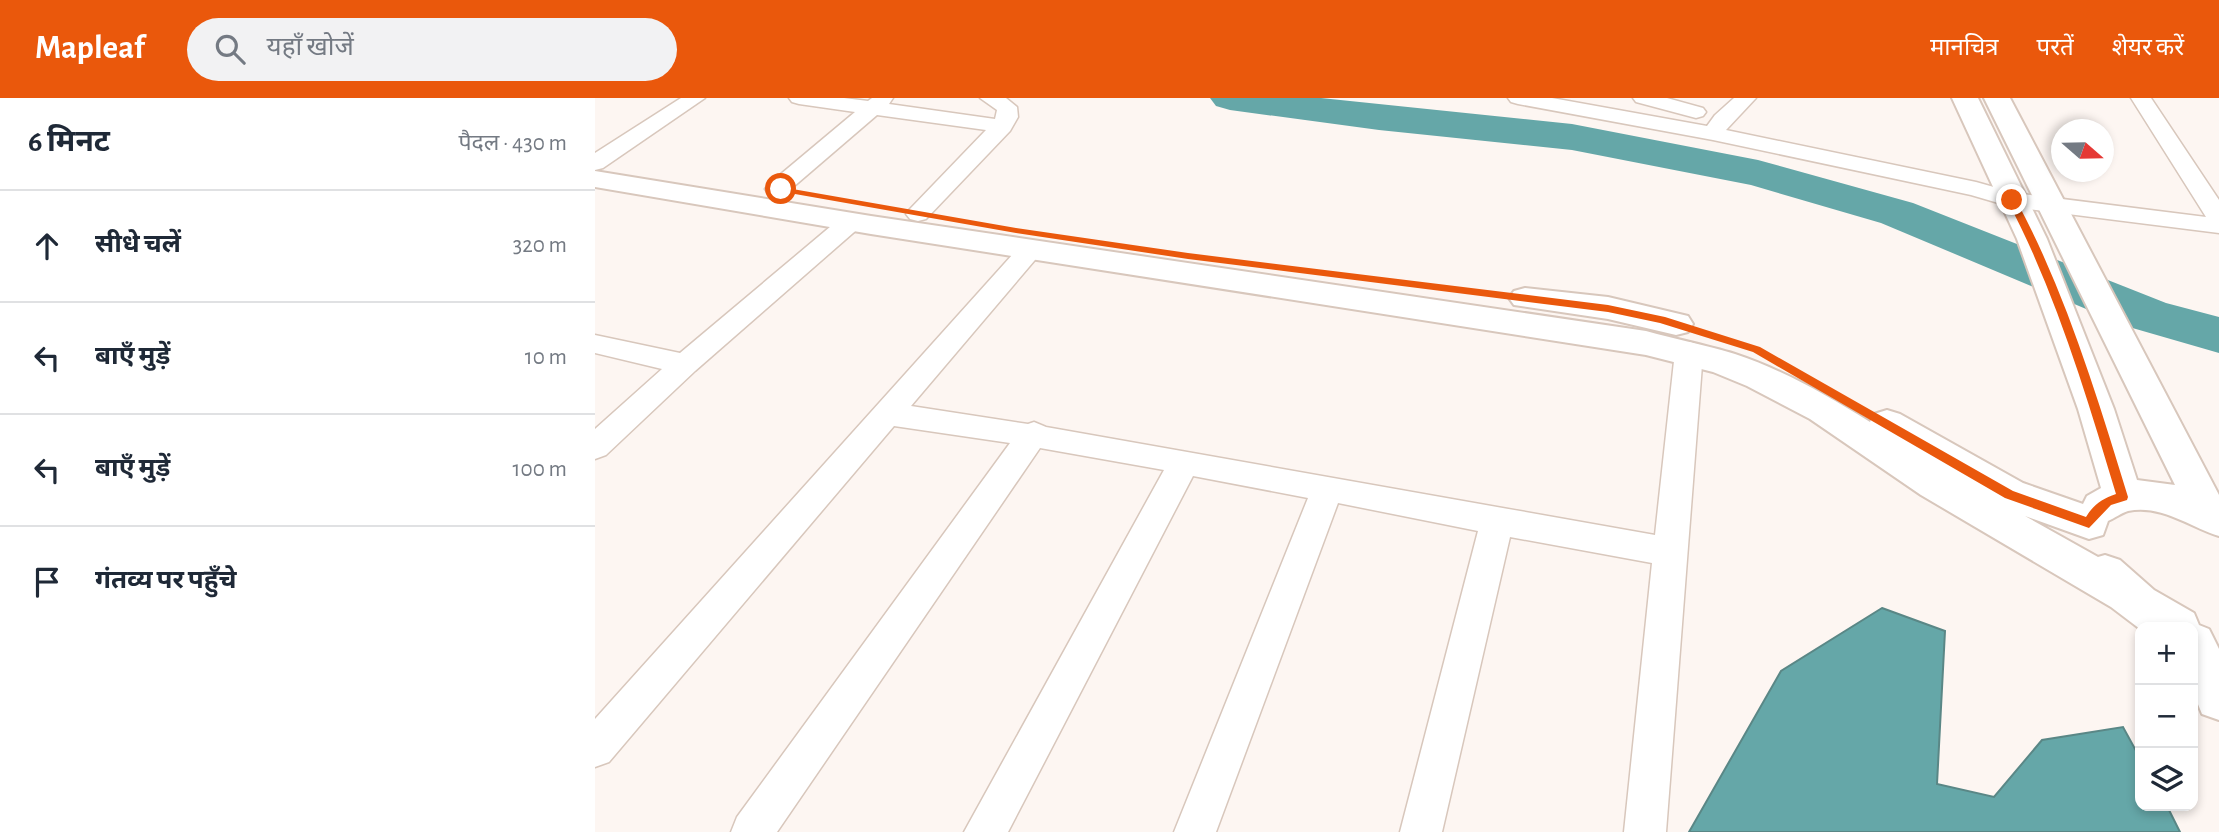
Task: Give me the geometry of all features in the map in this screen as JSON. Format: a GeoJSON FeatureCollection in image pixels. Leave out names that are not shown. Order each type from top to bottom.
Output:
{"type":"FeatureCollection","features":[{"type":"Feature","properties":{"kind":"street"},"geometry":{"type":"LineString","coordinates":[[595,163],[695,98]]}},
{"type":"Feature","properties":{"kind":"street"},"geometry":{"type":"LineString","coordinates":[[799,98],[878,103],[1002,126]]}},
{"type":"Feature","properties":{"kind":"street"},"geometry":{"type":"LineString","coordinates":[[918,214],[1002,126],[1007,117],[1007,107],[990,98]]}},
{"type":"Feature","properties":{"kind":"street"},"geometry":{"type":"LineString","coordinates":[[1518,98],[1718,127],[2009,195],[2218,217]]}},
{"type":"Feature","properties":{"kind":"street"},"geometry":{"type":"LineString","coordinates":[[1643,98],[1718,127]]}},
{"type":"Feature","properties":{"kind":"street"},"geometry":{"type":"LineString","coordinates":[[1718,127],[1746,98]]}},
{"type":"Feature","properties":{"kind":"street"},"geometry":{"type":"LineString","coordinates":[[1965,98],[2032,239],[2096,409],[2123,497]]}},
{"type":"Feature","properties":{"kind":"street"},"geometry":{"type":"LineString","coordinates":[[1997,98],[2156,412],[2214,517]]}},
{"type":"Feature","properties":{"kind":"street"},"geometry":{"type":"LineString","coordinates":[[2141,98],[2218,217]]}},
{"type":"Feature","properties":{"kind":"street"},"geometry":{"type":"LineString","coordinates":[[777,189],[878,103]]}},
{"type":"Feature","properties":{"kind":"street"},"geometry":{"type":"LineString","coordinates":[[595,163],[777,189],[1188,256],[1608,308],[1661,320],[1756,350],[2009,494],[2089,523]]}},
{"type":"Feature","properties":{"kind":"street"},"geometry":{"type":"LineString","coordinates":[[595,179],[852,222],[1476,316],[1689,352],[1759,377],[1823,410],[1935,484],[2121,592],[2152,615],[2167,622]]}},
{"type":"Feature","properties":{"kind":"street"},"geometry":{"type":"LineString","coordinates":[[595,447],[685,364],[852,222]]}},
{"type":"Feature","properties":{"kind":"street"},"geometry":{"type":"LineString","coordinates":[[595,748],[1031,249]]}},
{"type":"Feature","properties":{"kind":"street"},"geometry":{"type":"LineString","coordinates":[[595,344],[685,364]]}},
{"type":"Feature","properties":{"kind":"street"},"geometry":{"type":"LineString","coordinates":[[1646,832],[1689,352]]}},
{"type":"Feature","properties":{"kind":"street"},"geometry":{"type":"LineString","coordinates":[[889,414],[1034,433],[1497,522],[1672,552]]}},
{"type":"Feature","properties":{"kind":"street"},"geometry":{"type":"LineString","coordinates":[[752,832],[1034,433]]}},
{"type":"Feature","properties":{"kind":"street"},"geometry":{"type":"LineString","coordinates":[[985,832],[1184,462]]}},
{"type":"Feature","properties":{"kind":"street"},"geometry":{"type":"LineString","coordinates":[[1195,832],[1327,490]]}},
{"type":"Feature","properties":{"kind":"street"},"geometry":{"type":"LineString","coordinates":[[2121,592],[2100,567],[2089,543],[2089,523],[2096,511],[2107,502],[2123,497],[2163,498],[2214,517]]}},
{"type":"Feature","properties":{"kind":"street"},"geometry":{"type":"LineString","coordinates":[[1421,832],[1497,522]]}},
{"type":"Feature","properties":{"kind":"street"},"geometry":{"type":"LineString","coordinates":[[2198,634],[2219,639]]}},
{"type":"Feature","properties":{"kind":"street"},"geometry":{"type":"LineString","coordinates":[[2198,654],[2219,698]]}},
{"type":"Feature","properties":{"kind":"water"},"geometry":{"type":"Polygon","coordinates":[[[1882,608],[1945,631],[1937,784],[1994,797],[2042,740],[2123,727],[2135,749],[2135,811],[2170,811],[2180,832],[1689,832],[1781,671],[1882,608]]]}},
{"type":"Feature","properties":{"kind":"waterway"},"geometry":{"type":"LineString","coordinates":[[1230,98],[1379,118],[1572,137],[1758,173],[1897,213],[2148,315],[2219,335]]}},
{"type":"Feature","properties":{"kind":"route"},"geometry":{"type":"LineString","coordinates":[[781,189],[863,205],[1188,256],[1608,308],[1661,320],[1717,335],[1756,350],[2009,494],[2089,523],[2096,511],[2107,502],[2123,497],[2096,409],[2032,239],[2012,200]]}}]}
